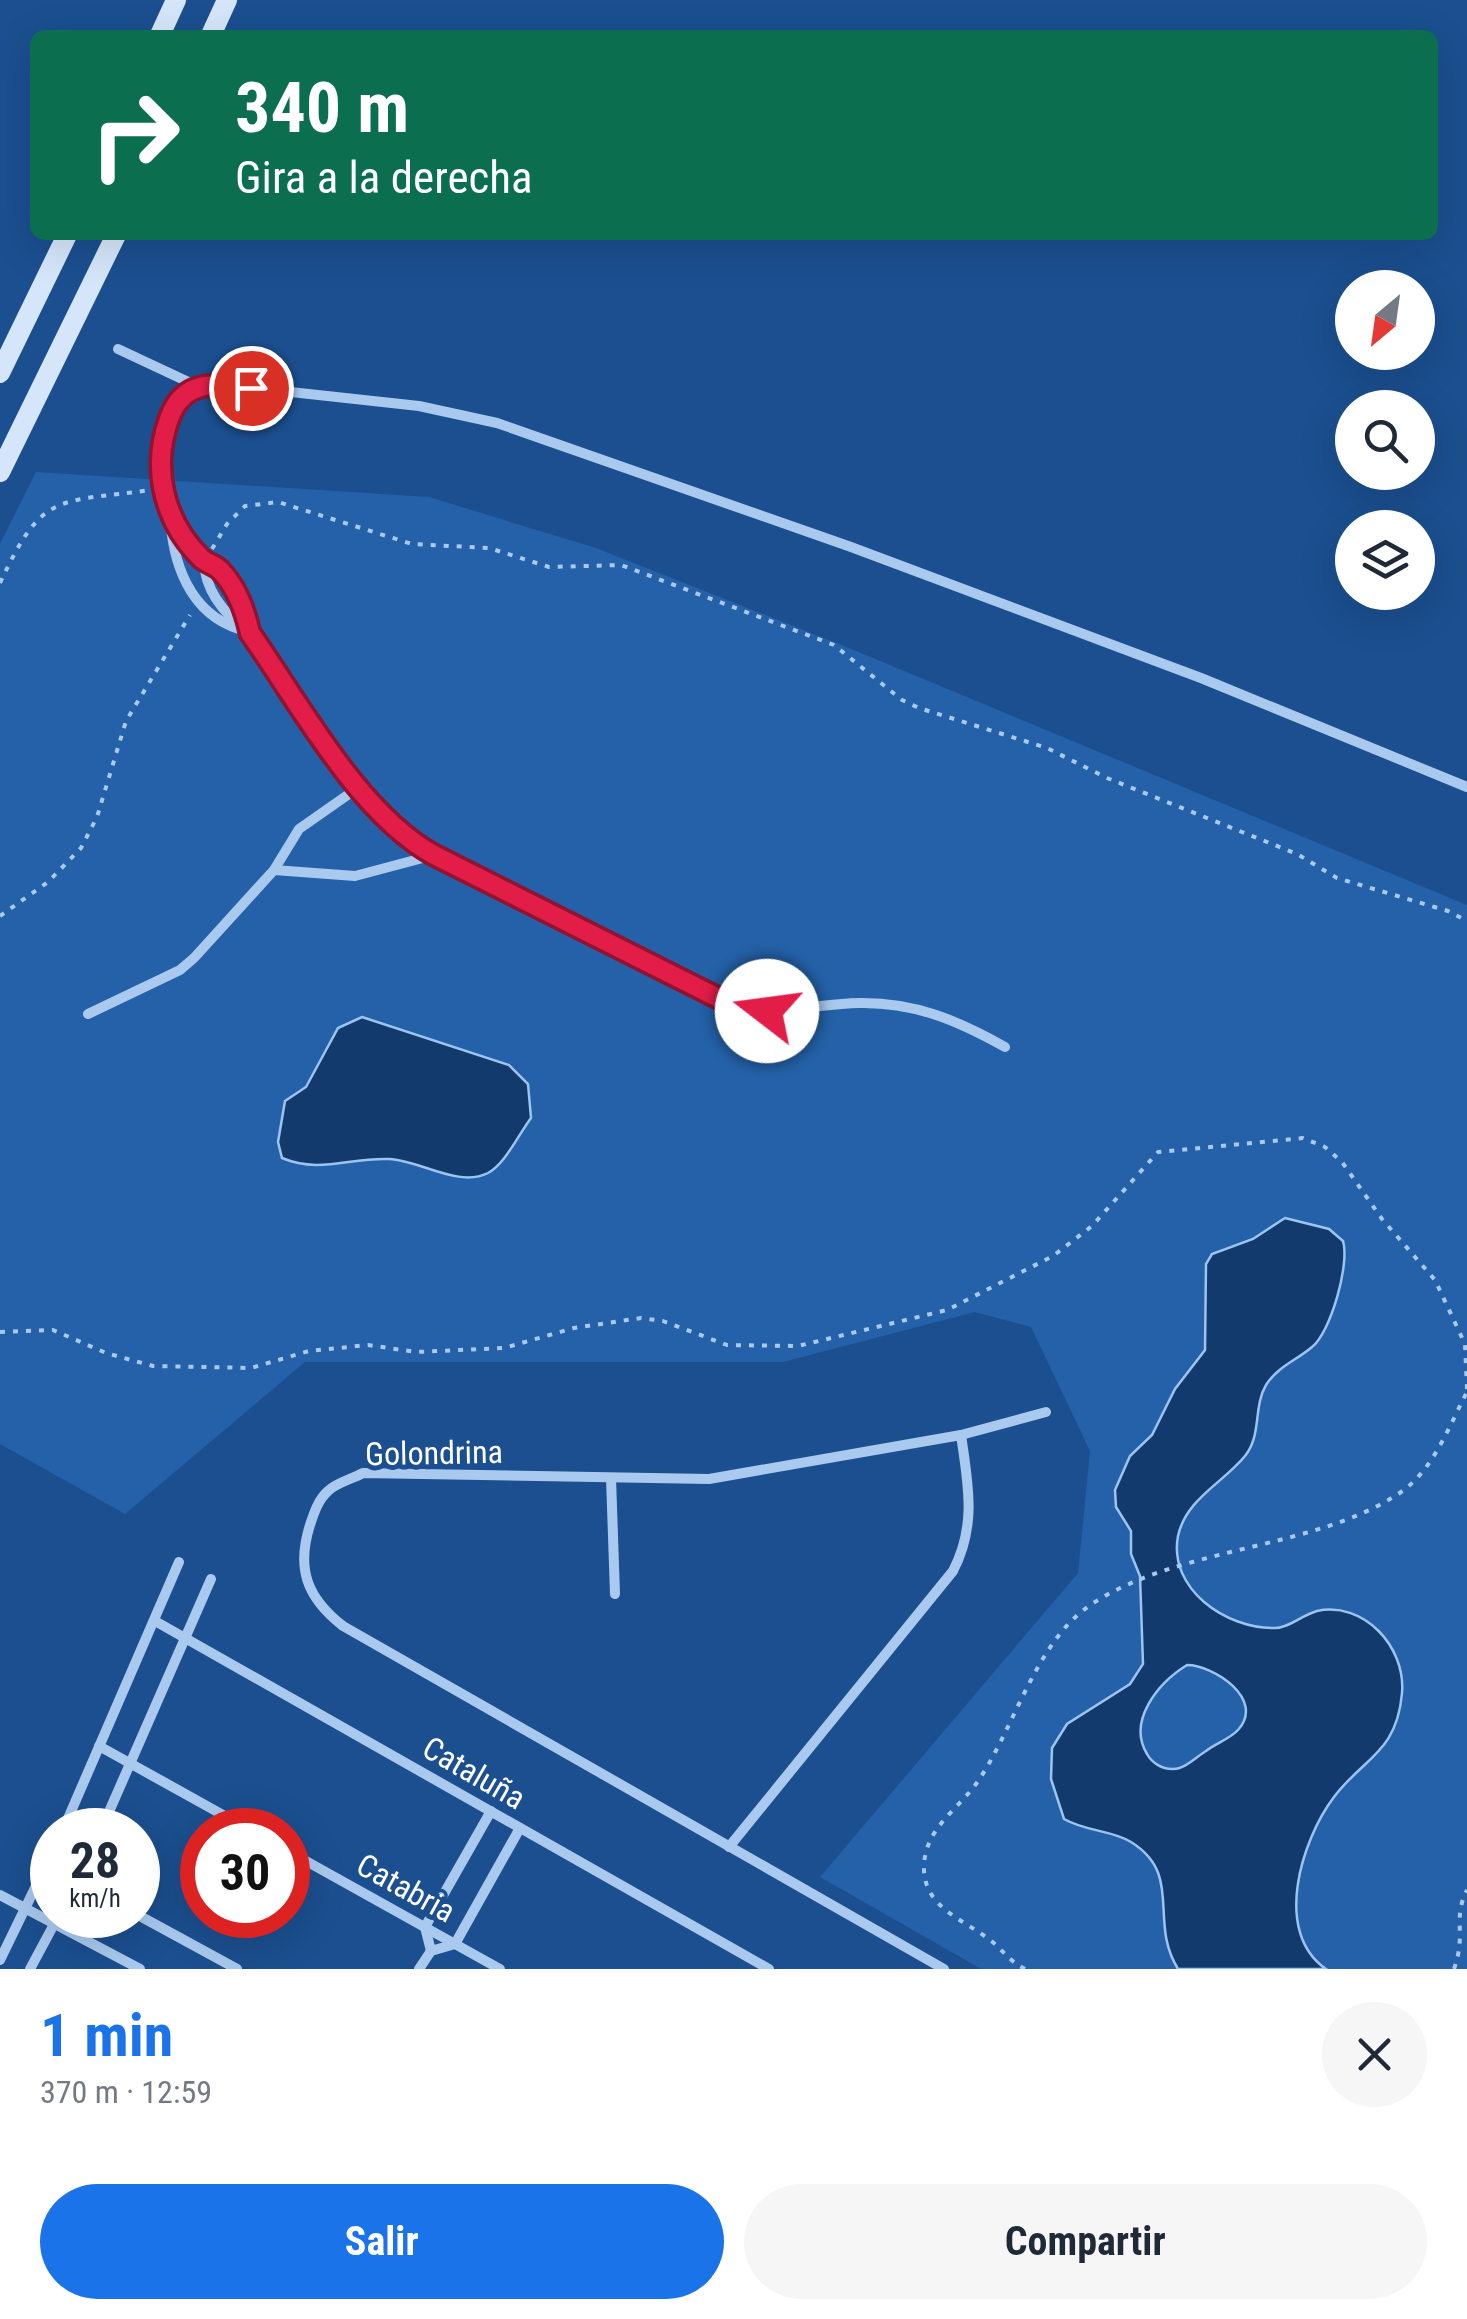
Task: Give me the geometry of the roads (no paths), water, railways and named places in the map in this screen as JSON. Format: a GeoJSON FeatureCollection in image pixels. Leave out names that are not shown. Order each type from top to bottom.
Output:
{"type":"FeatureCollection","features":[{"type":"Feature","properties":{"kind":"main road"},"geometry":{"type":"LineString","coordinates":[[162,30],[176,0]]}},
{"type":"Feature","properties":{"kind":"main road"},"geometry":{"type":"LineString","coordinates":[[213,30],[227,0]]}},
{"type":"Feature","properties":{"kind":"main road"},"geometry":{"type":"LineString","coordinates":[[0,373],[65,240]]}},
{"type":"Feature","properties":{"kind":"main road"},"geometry":{"type":"LineString","coordinates":[[0,472],[114,240]]}},
{"type":"Feature","properties":{"kind":"street"},"geometry":{"type":"LineString","coordinates":[[118,349],[197,386]]}},
{"type":"Feature","properties":{"kind":"street"},"geometry":{"type":"LineString","coordinates":[[250,633],[210,618],[196,604],[171,543],[170,513],[158,466],[170,415],[180,395],[197,386],[217,384],[419,406],[498,423],[906,567],[1201,678],[1467,787]]}},
{"type":"Feature","properties":{"kind":"street"},"geometry":{"type":"LineString","coordinates":[[170,513],[204,561],[220,568],[244,606],[250,633]]}},
{"type":"Feature","properties":{"kind":"street"},"geometry":{"type":"LineString","coordinates":[[204,561],[204,579],[229,618],[250,633],[359,787],[398,832],[434,855],[728,1003],[767,1011],[895,1004],[927,1010],[1005,1046]]}},
{"type":"Feature","properties":{"kind":"street"},"geometry":{"type":"LineString","coordinates":[[88,1014],[180,970],[274,870],[299,829],[359,787]]}},
{"type":"Feature","properties":{"kind":"street"},"geometry":{"type":"LineString","coordinates":[[274,870],[355,876],[434,855]]}},
{"type":"Feature","properties":{"kind":"street","name":"Golondrina"},"geometry":{"type":"LineString","coordinates":[[944,1969],[343,1626],[320,1608],[305,1582],[302,1551],[315,1510],[329,1490],[363,1474],[709,1478],[961,1435],[1046,1412]]}},
{"type":"Feature","properties":{"kind":"street"},"geometry":{"type":"LineString","coordinates":[[728,1847],[953,1570],[962,1553],[971,1509],[961,1435]]}},
{"type":"Feature","properties":{"kind":"street"},"geometry":{"type":"LineString","coordinates":[[611,1478],[616,1594]]}},
{"type":"Feature","properties":{"kind":"street"},"geometry":{"type":"LineString","coordinates":[[72,1808],[179,1562]]}},
{"type":"Feature","properties":{"kind":"street"},"geometry":{"type":"LineString","coordinates":[[111,1808],[210,1579]]}},
{"type":"Feature","properties":{"kind":"street","name":"Cataluña"},"geometry":{"type":"LineString","coordinates":[[155,1621],[770,1969]]}},
{"type":"Feature","properties":{"kind":"street"},"geometry":{"type":"LineString","coordinates":[[99,1746],[210,1808]]}},
{"type":"Feature","properties":{"kind":"street"},"geometry":{"type":"LineString","coordinates":[[431,1951],[425,1928],[492,1812]]}},
{"type":"Feature","properties":{"kind":"street"},"geometry":{"type":"LineString","coordinates":[[419,1969],[431,1951],[455,1944],[520,1828]]}},
{"type":"Feature","properties":{"kind":"street","name":"Catabria"},"geometry":{"type":"LineString","coordinates":[[310,1863],[500,1969]]}},
{"type":"Feature","properties":{"kind":"street"},"geometry":{"type":"LineString","coordinates":[[0,1895],[30,1909]]}},
{"type":"Feature","properties":{"kind":"street"},"geometry":{"type":"LineString","coordinates":[[0,1960],[30,1901]]}},
{"type":"Feature","properties":{"kind":"street"},"geometry":{"type":"LineString","coordinates":[[160,1927],[237,1969]]}},
{"type":"Feature","properties":{"kind":"street"},"geometry":{"type":"LineString","coordinates":[[30,1969],[47,1938]]}},
{"type":"Feature","properties":{"kind":"street"},"geometry":{"type":"LineString","coordinates":[[89,1938],[140,1969]]}}]}
